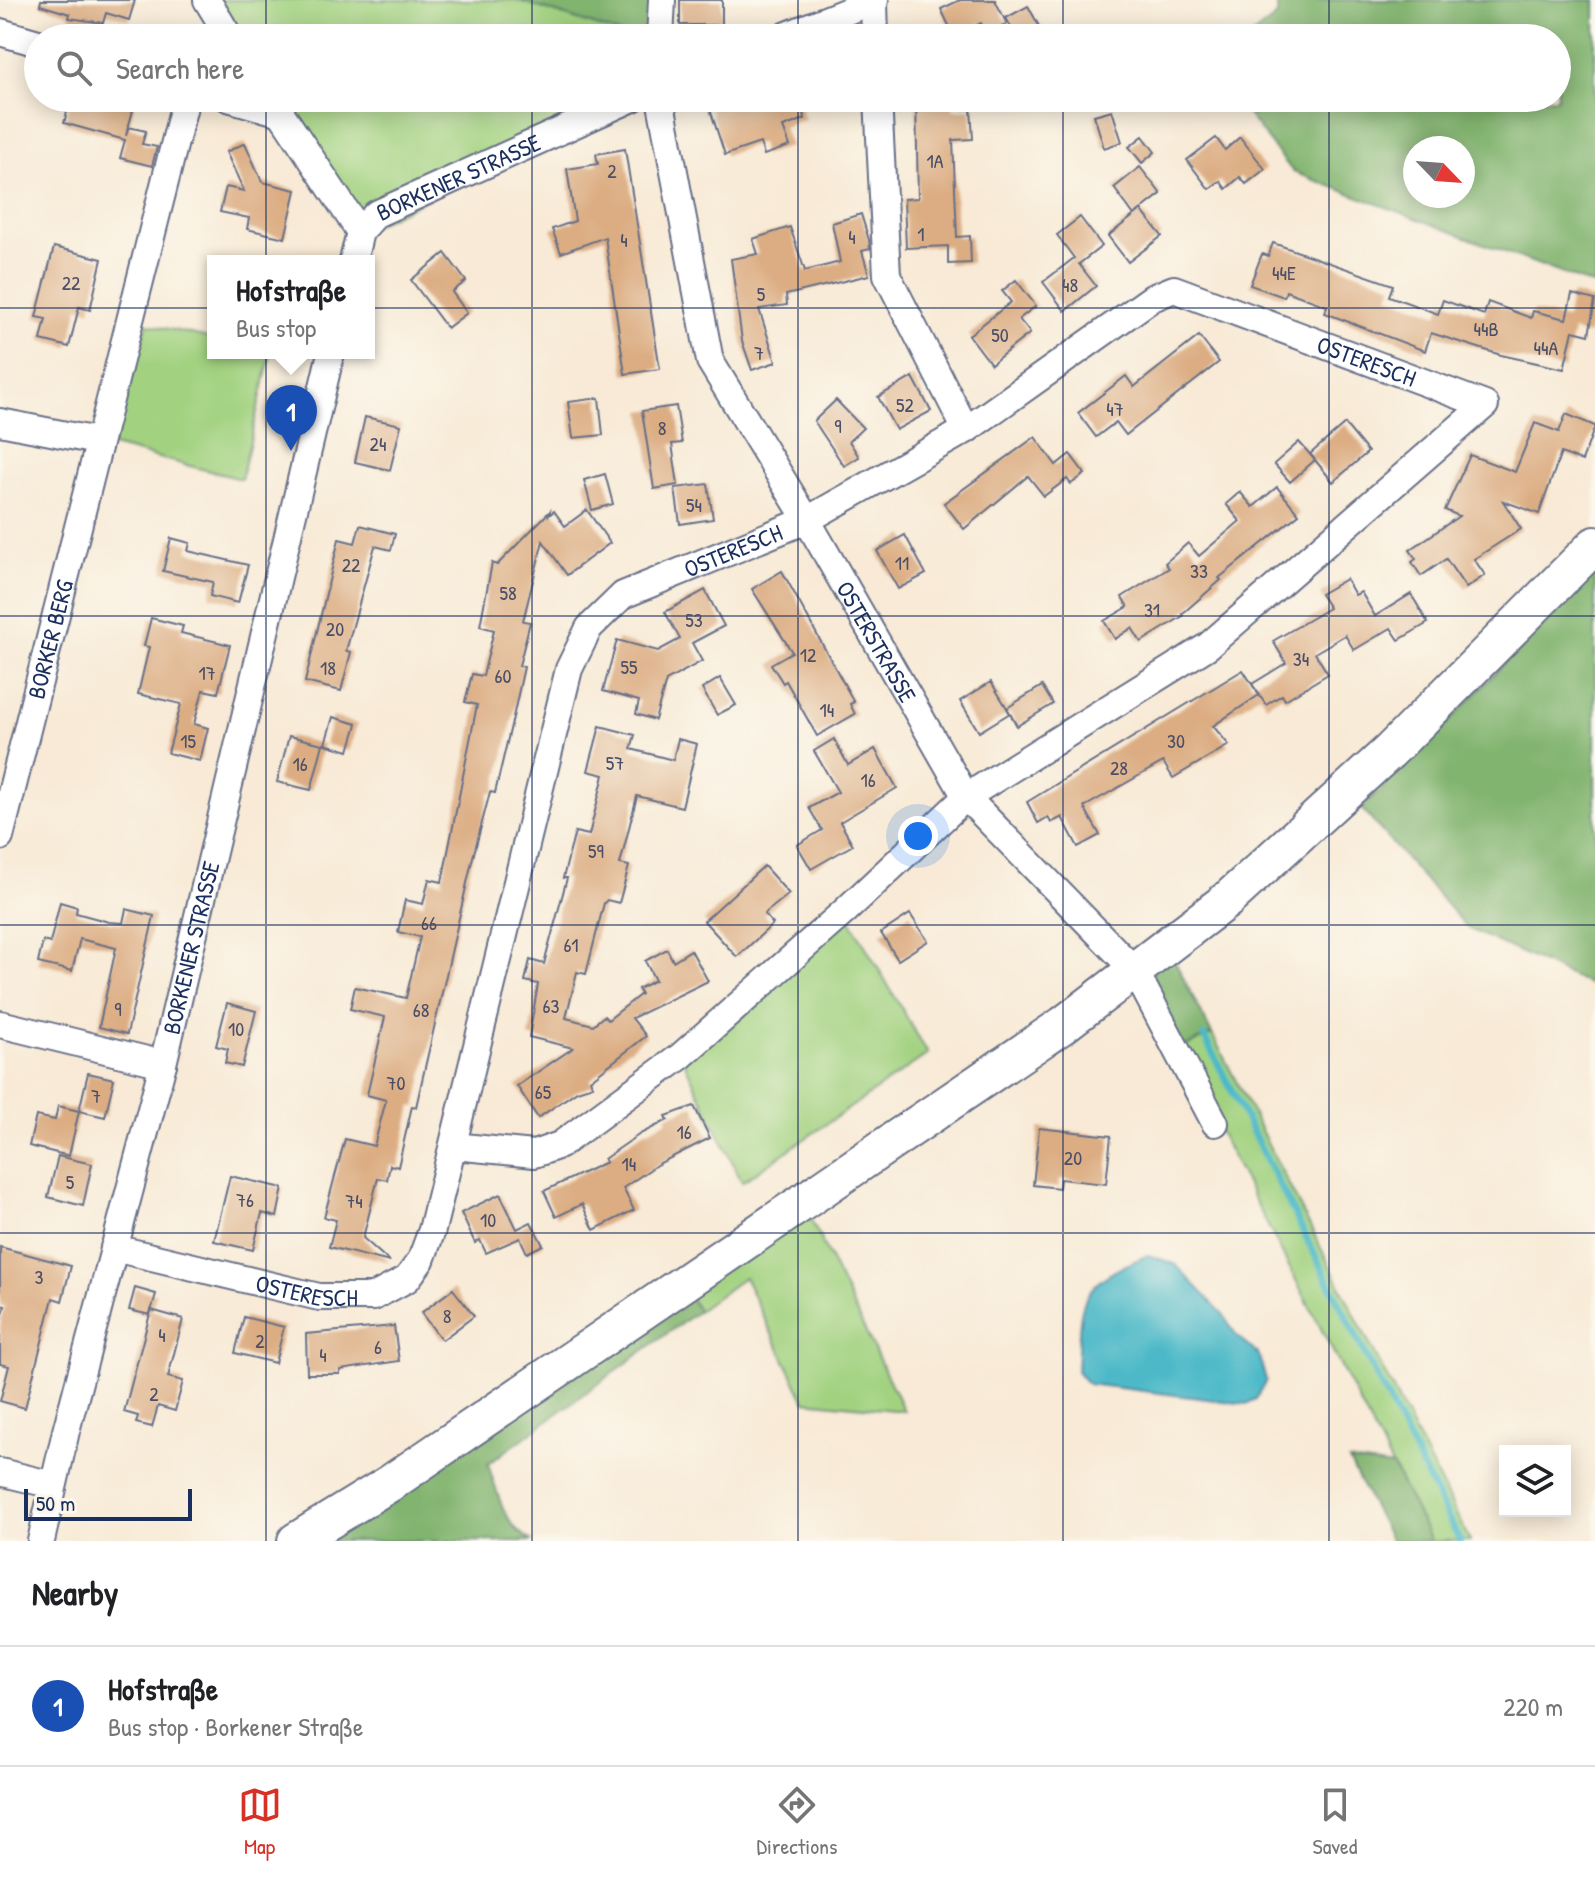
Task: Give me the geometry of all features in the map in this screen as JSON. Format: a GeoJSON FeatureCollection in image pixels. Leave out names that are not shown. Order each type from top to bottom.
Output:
{"type":"FeatureCollection","features":[{"type":"Feature","properties":{"kind":"street"},"geometry":{"type":"LineString","coordinates":[[207,0],[222,24]]}},
{"type":"Feature","properties":{"kind":"street"},"geometry":{"type":"LineString","coordinates":[[661,24],[662,0]]}},
{"type":"Feature","properties":{"kind":"street"},"geometry":{"type":"LineString","coordinates":[[815,24],[874,0],[875,24]]}},
{"type":"Feature","properties":{"kind":"street"},"geometry":{"type":"LineString","coordinates":[[0,32],[24,39]]}},
{"type":"Feature","properties":{"kind":"street","name":"BORKER BERG"},"geometry":{"type":"LineString","coordinates":[[0,837],[97,441],[182,112]]}},
{"type":"Feature","properties":{"kind":"street"},"geometry":{"type":"LineString","coordinates":[[281,112],[360,232]]}},
{"type":"Feature","properties":{"kind":"street","name":"BORKENER STRASSE"},"geometry":{"type":"LineString","coordinates":[[354,255],[360,232],[376,214],[602,112]]}},
{"type":"Feature","properties":{"kind":"street","name":"OSTERSTRASSE"},"geometry":{"type":"LineString","coordinates":[[663,112],[710,361],[807,520],[966,797],[1135,971],[1215,1123]]}},
{"type":"Feature","properties":{"kind":"street"},"geometry":{"type":"LineString","coordinates":[[879,112],[887,275],[966,430]]}},
{"type":"Feature","properties":{"kind":"street","name":"OSTERESCH"},"geometry":{"type":"LineString","coordinates":[[114,1248],[319,1297],[373,1297],[407,1279],[421,1260],[454,1146],[569,669],[589,628],[623,595],[807,520],[966,430],[1152,298],[1174,289],[1485,405],[1208,646],[966,797],[845,911],[681,1056],[560,1145],[534,1154],[454,1146]]}},
{"type":"Feature","properties":{"kind":"street","name":"BORKENER STRASSE"},"geometry":{"type":"LineString","coordinates":[[41,1541],[163,1064],[330,359]]}},
{"type":"Feature","properties":{"kind":"street"},"geometry":{"type":"LineString","coordinates":[[0,422],[97,441]]}},
{"type":"Feature","properties":{"kind":"street"},"geometry":{"type":"LineString","coordinates":[[296,1541],[498,1410],[941,1109],[1135,971],[1227,900],[1390,751],[1595,545]]}},
{"type":"Feature","properties":{"kind":"street"},"geometry":{"type":"LineString","coordinates":[[0,1024],[163,1064]]}},
{"type":"Feature","properties":{"kind":"street"},"geometry":{"type":"LineString","coordinates":[[0,1472],[53,1485]]}},
{"type":"Feature","properties":{"kind":"green space"},"geometry":{"type":"Polygon","coordinates":[[[207,0],[517,0],[590,24],[222,24],[207,0]]]}},
{"type":"Feature","properties":{"kind":"green space"},"geometry":{"type":"Polygon","coordinates":[[[517,0],[662,0],[661,24],[590,24],[517,0]]]}},
{"type":"Feature","properties":{"kind":"green space"},"geometry":{"type":"Polygon","coordinates":[[[1277,0],[1595,0],[1595,286],[1293,172],[1246,112],[1571,112],[1571,24],[1267,24],[1277,16],[1277,0]]]}},
{"type":"Feature","properties":{"kind":"green space"},"geometry":{"type":"Polygon","coordinates":[[[280,112],[604,112],[360,232],[280,112]]]}},
{"type":"Feature","properties":{"kind":"green space"},"geometry":{"type":"Polygon","coordinates":[[[147,324],[207,338],[207,359],[270,359],[241,479],[112,446],[147,324]]]}},
{"type":"Feature","properties":{"kind":"green space"},"geometry":{"type":"Polygon","coordinates":[[[1595,567],[1595,987],[1467,928],[1361,808],[1433,739],[1595,567]]]}},
{"type":"Feature","properties":{"kind":"green space"},"geometry":{"type":"Polygon","coordinates":[[[845,911],[928,1054],[742,1182],[681,1056],[845,911]]]}},
{"type":"Feature","properties":{"kind":"green space"},"geometry":{"type":"Polygon","coordinates":[[[1167,946],[1212,1034],[1177,1050],[1135,971],[1167,946]]]}},
{"type":"Feature","properties":{"kind":"green space"},"geometry":{"type":"Polygon","coordinates":[[[1212,1034],[1470,1541],[1431,1541],[1177,1050],[1212,1034]]]}},
{"type":"Feature","properties":{"kind":"green space"},"geometry":{"type":"Polygon","coordinates":[[[803,1203],[904,1411],[805,1401],[744,1277],[698,1311],[688,1294],[803,1203]]]}},
{"type":"Feature","properties":{"kind":"green space"},"geometry":{"type":"Polygon","coordinates":[[[688,1294],[698,1311],[488,1464],[508,1518],[515,1528],[533,1541],[328,1541],[688,1294]]]}},
{"type":"Feature","properties":{"kind":"green space"},"geometry":{"type":"Polygon","coordinates":[[[1349,1461],[1393,1467],[1431,1541],[1391,1541],[1349,1461]]]}},
{"type":"Feature","properties":{"kind":"water"},"geometry":{"type":"Polygon","coordinates":[[[1148,1255],[1175,1264],[1223,1314],[1237,1336],[1259,1355],[1266,1381],[1256,1399],[1246,1404],[1088,1384],[1077,1371],[1082,1309],[1087,1296],[1107,1276],[1148,1255]]]}},
{"type":"Feature","properties":{"kind":"building"},"geometry":{"type":"Polygon","coordinates":[[[41,0],[135,0],[129,20],[106,13],[103,23],[69,18],[70,14],[40,5],[41,0]]]}},
{"type":"Feature","properties":{"kind":"building"},"geometry":{"type":"Polygon","coordinates":[[[680,0],[722,0],[722,24],[680,24],[680,0]]]}},
{"type":"Feature","properties":{"kind":"building"},"geometry":{"type":"Polygon","coordinates":[[[960,0],[995,0],[1007,24],[948,24],[941,9],[960,0]]]}},
{"type":"Feature","properties":{"kind":"building"},"geometry":{"type":"Polygon","coordinates":[[[1028,6],[1038,24],[1009,24],[1006,18],[1028,6]]]}},
{"type":"Feature","properties":{"kind":"building"},"geometry":{"type":"Polygon","coordinates":[[[67,112],[132,112],[128,127],[146,131],[142,144],[157,147],[152,166],[120,158],[125,140],[64,123],[67,112]]]}},
{"type":"Feature","properties":{"kind":"building"},"geometry":{"type":"Polygon","coordinates":[[[711,112],[803,112],[805,119],[783,127],[790,146],[764,155],[760,143],[725,155],[711,112]]]}},
{"type":"Feature","properties":{"kind":"building"},"geometry":{"type":"Polygon","coordinates":[[[916,112],[971,112],[973,139],[953,140],[957,237],[970,236],[971,263],[948,264],[948,246],[906,248],[904,199],[918,198],[916,112]]]}},
{"type":"Feature","properties":{"kind":"building"},"geometry":{"type":"Polygon","coordinates":[[[1113,112],[1122,142],[1104,148],[1094,115],[1113,112]]]}},
{"type":"Feature","properties":{"kind":"building"},"geometry":{"type":"Polygon","coordinates":[[[1143,136],[1155,152],[1142,163],[1129,147],[1143,136]]]}},
{"type":"Feature","properties":{"kind":"building"},"geometry":{"type":"Polygon","coordinates":[[[1240,137],[1265,169],[1246,184],[1240,177],[1226,189],[1220,181],[1209,189],[1187,160],[1216,138],[1225,150],[1240,137]]]}},
{"type":"Feature","properties":{"kind":"building"},"geometry":{"type":"Polygon","coordinates":[[[245,143],[262,182],[296,190],[285,238],[247,229],[249,218],[220,212],[226,187],[244,191],[226,152],[245,143]]]}},
{"type":"Feature","properties":{"kind":"building"},"geometry":{"type":"Polygon","coordinates":[[[625,149],[660,369],[625,374],[605,237],[561,253],[552,229],[575,221],[567,169],[598,164],[596,154],[625,149]]]}},
{"type":"Feature","properties":{"kind":"building"},"geometry":{"type":"Polygon","coordinates":[[[1140,167],[1161,194],[1134,215],[1114,188],[1140,167]]]}},
{"type":"Feature","properties":{"kind":"building"},"geometry":{"type":"Polygon","coordinates":[[[1141,210],[1162,236],[1128,262],[1108,236],[1141,210]]]}},
{"type":"Feature","properties":{"kind":"building"},"geometry":{"type":"Polygon","coordinates":[[[861,214],[869,240],[870,249],[862,251],[869,275],[786,295],[787,305],[759,309],[776,362],[752,370],[742,341],[731,259],[758,254],[753,239],[790,227],[805,271],[840,262],[832,223],[861,214]]]}},
{"type":"Feature","properties":{"kind":"building"},"geometry":{"type":"Polygon","coordinates":[[[1080,217],[1102,246],[1079,264],[1096,286],[1065,311],[1043,282],[1074,258],[1057,235],[1080,217]]]}},
{"type":"Feature","properties":{"kind":"building"},"geometry":{"type":"Polygon","coordinates":[[[1273,243],[1393,285],[1389,296],[1438,314],[1443,300],[1484,315],[1488,302],[1531,318],[1533,311],[1566,319],[1572,294],[1595,300],[1589,335],[1573,331],[1564,369],[1501,355],[1431,333],[1425,351],[1325,313],[1327,306],[1286,291],[1284,297],[1250,285],[1262,254],[1268,256],[1273,243]]]}},
{"type":"Feature","properties":{"kind":"building"},"geometry":{"type":"Polygon","coordinates":[[[54,247],[102,259],[90,310],[79,307],[69,347],[41,340],[46,319],[36,317],[54,247]]]}},
{"type":"Feature","properties":{"kind":"building"},"geometry":{"type":"Polygon","coordinates":[[[445,253],[466,281],[452,292],[467,313],[447,328],[411,280],[445,253]]]}},
{"type":"Feature","properties":{"kind":"building"},"geometry":{"type":"Polygon","coordinates":[[[1016,280],[1036,306],[1019,319],[1030,333],[991,364],[969,335],[1011,302],[1002,291],[1016,280]]]}},
{"type":"Feature","properties":{"kind":"building"},"geometry":{"type":"Polygon","coordinates":[[[1199,336],[1219,362],[1126,435],[1116,422],[1096,437],[1078,413],[1126,376],[1134,387],[1199,336]]]}},
{"type":"Feature","properties":{"kind":"building"},"geometry":{"type":"Polygon","coordinates":[[[913,377],[931,411],[896,430],[878,397],[913,377]]]}},
{"type":"Feature","properties":{"kind":"building"},"geometry":{"type":"Polygon","coordinates":[[[599,398],[603,435],[573,438],[568,402],[599,398]]]}},
{"type":"Feature","properties":{"kind":"building"},"geometry":{"type":"Polygon","coordinates":[[[836,400],[863,428],[849,441],[859,457],[844,466],[814,421],[836,400]]]}},
{"type":"Feature","properties":{"kind":"building"},"geometry":{"type":"Polygon","coordinates":[[[676,406],[682,443],[672,444],[678,485],[654,489],[642,411],[676,406]]]}},
{"type":"Feature","properties":{"kind":"building"},"geometry":{"type":"Polygon","coordinates":[[[1566,414],[1595,426],[1582,461],[1561,453],[1539,514],[1503,501],[1521,529],[1474,559],[1485,575],[1466,588],[1446,559],[1421,576],[1412,562],[1416,559],[1410,550],[1459,516],[1445,510],[1470,455],[1515,472],[1535,423],[1559,432],[1566,414]]]}},
{"type":"Feature","properties":{"kind":"building"},"geometry":{"type":"Polygon","coordinates":[[[365,417],[401,425],[390,470],[355,462],[365,417]]]}},
{"type":"Feature","properties":{"kind":"building"},"geometry":{"type":"Polygon","coordinates":[[[1345,424],[1368,452],[1333,482],[1310,454],[1345,424]]]}},
{"type":"Feature","properties":{"kind":"building"},"geometry":{"type":"Polygon","coordinates":[[[1035,437],[1056,465],[1070,454],[1085,474],[1071,484],[1067,479],[1044,496],[1028,476],[964,529],[944,503],[1035,437]]]}},
{"type":"Feature","properties":{"kind":"building"},"geometry":{"type":"Polygon","coordinates":[[[1299,442],[1315,460],[1290,482],[1274,464],[1299,442]]]}},
{"type":"Feature","properties":{"kind":"building"},"geometry":{"type":"Polygon","coordinates":[[[605,474],[613,504],[592,510],[584,480],[605,474]]]}},
{"type":"Feature","properties":{"kind":"building"},"geometry":{"type":"Polygon","coordinates":[[[708,484],[713,519],[680,524],[675,488],[708,484]]]}},
{"type":"Feature","properties":{"kind":"building"},"geometry":{"type":"Polygon","coordinates":[[[1277,487],[1299,514],[1219,578],[1221,580],[1183,616],[1141,642],[1132,628],[1115,639],[1104,621],[1128,607],[1122,597],[1169,568],[1165,563],[1188,543],[1199,556],[1240,521],[1226,504],[1240,492],[1253,507],[1277,487]]]}},
{"type":"Feature","properties":{"kind":"building"},"geometry":{"type":"Polygon","coordinates":[[[587,510],[610,543],[567,575],[543,541],[523,621],[530,622],[519,666],[524,667],[514,713],[495,793],[490,792],[472,861],[416,1107],[412,1106],[398,1167],[390,1165],[387,1180],[378,1178],[363,1238],[390,1262],[329,1247],[336,1220],[324,1217],[345,1139],[374,1146],[386,1100],[367,1095],[385,1017],[350,1009],[355,987],[406,998],[420,937],[398,932],[405,900],[423,904],[429,879],[442,882],[477,705],[465,702],[472,674],[483,676],[494,630],[480,626],[492,563],[497,565],[550,511],[549,515],[554,511],[565,526],[587,510]]]}},
{"type":"Feature","properties":{"kind":"building"},"geometry":{"type":"Polygon","coordinates":[[[360,525],[395,534],[391,550],[375,546],[346,651],[351,652],[341,691],[305,682],[339,539],[355,543],[360,525]]]}},
{"type":"Feature","properties":{"kind":"building"},"geometry":{"type":"Polygon","coordinates":[[[905,535],[926,574],[898,589],[877,551],[905,535]]]}},
{"type":"Feature","properties":{"kind":"building"},"geometry":{"type":"Polygon","coordinates":[[[171,538],[190,543],[188,551],[248,565],[238,603],[210,596],[213,582],[163,571],[171,538]]]}},
{"type":"Feature","properties":{"kind":"building"},"geometry":{"type":"Polygon","coordinates":[[[782,571],[854,702],[850,704],[855,714],[817,736],[786,681],[783,683],[771,664],[792,652],[752,589],[782,571]]]}},
{"type":"Feature","properties":{"kind":"building"},"geometry":{"type":"Polygon","coordinates":[[[1346,579],[1355,595],[1361,592],[1375,616],[1411,594],[1428,623],[1399,640],[1391,628],[1354,650],[1345,635],[1315,653],[1328,674],[1285,700],[1282,695],[1266,705],[1252,684],[1286,663],[1273,641],[1329,608],[1320,594],[1346,579]]]}},
{"type":"Feature","properties":{"kind":"building"},"geometry":{"type":"Polygon","coordinates":[[[705,590],[724,626],[692,643],[702,661],[666,681],[655,720],[636,714],[639,701],[603,691],[617,640],[658,651],[680,639],[665,612],[705,590]]]}},
{"type":"Feature","properties":{"kind":"building"},"geometry":{"type":"Polygon","coordinates":[[[151,618],[183,626],[181,633],[230,645],[218,693],[203,690],[194,724],[208,728],[200,761],[168,753],[181,704],[138,694],[149,647],[144,646],[151,618]]]}},
{"type":"Feature","properties":{"kind":"building"},"geometry":{"type":"Polygon","coordinates":[[[1243,670],[1259,695],[1213,726],[1229,745],[1173,778],[1163,762],[1084,807],[1100,835],[1078,847],[1062,817],[1051,823],[1048,817],[1038,823],[1027,802],[1243,670]]]}},
{"type":"Feature","properties":{"kind":"building"},"geometry":{"type":"Polygon","coordinates":[[[720,678],[736,705],[717,715],[702,689],[720,678]]]}},
{"type":"Feature","properties":{"kind":"building"},"geometry":{"type":"Polygon","coordinates":[[[991,682],[1010,713],[979,732],[960,701],[991,682]]]}},
{"type":"Feature","properties":{"kind":"building"},"geometry":{"type":"Polygon","coordinates":[[[1042,686],[1053,704],[1017,726],[1007,708],[1042,686]]]}},
{"type":"Feature","properties":{"kind":"building"},"geometry":{"type":"Polygon","coordinates":[[[333,717],[357,724],[349,751],[325,744],[333,717]]]}},
{"type":"Feature","properties":{"kind":"building"},"geometry":{"type":"Polygon","coordinates":[[[600,726],[635,735],[631,749],[673,760],[678,739],[697,744],[682,807],[637,796],[620,864],[629,866],[619,903],[607,900],[604,903],[586,974],[577,972],[566,1018],[593,1025],[604,1016],[608,1020],[641,994],[638,989],[655,980],[645,961],[667,949],[673,961],[691,950],[708,981],[632,1018],[646,1036],[590,1080],[593,1086],[577,1091],[538,1118],[517,1086],[573,1048],[529,1037],[538,984],[525,981],[530,960],[544,964],[567,878],[563,878],[575,832],[589,835],[604,775],[588,771],[600,726]]]}},
{"type":"Feature","properties":{"kind":"building"},"geometry":{"type":"Polygon","coordinates":[[[289,736],[323,744],[311,790],[277,782],[289,736]]]}},
{"type":"Feature","properties":{"kind":"building"},"geometry":{"type":"Polygon","coordinates":[[[834,739],[848,765],[875,749],[897,788],[840,822],[853,845],[811,869],[797,845],[822,830],[809,808],[838,792],[814,751],[834,739]]]}},
{"type":"Feature","properties":{"kind":"building"},"geometry":{"type":"Polygon","coordinates":[[[764,866],[789,894],[764,914],[773,924],[737,957],[704,921],[764,866]]]}},
{"type":"Feature","properties":{"kind":"building"},"geometry":{"type":"Polygon","coordinates":[[[60,902],[77,907],[76,913],[109,922],[123,923],[126,909],[154,916],[127,1034],[99,1027],[116,948],[80,939],[72,971],[38,963],[43,941],[50,943],[60,902]]]}},
{"type":"Feature","properties":{"kind":"building"},"geometry":{"type":"Polygon","coordinates":[[[910,914],[928,941],[898,960],[881,933],[910,914]]]}},
{"type":"Feature","properties":{"kind":"building"},"geometry":{"type":"Polygon","coordinates":[[[227,1003],[256,1011],[242,1067],[225,1063],[228,1049],[216,1046],[227,1003]]]}},
{"type":"Feature","properties":{"kind":"building"},"geometry":{"type":"Polygon","coordinates":[[[88,1073],[114,1079],[105,1117],[79,1111],[88,1073]]]}},
{"type":"Feature","properties":{"kind":"building"},"geometry":{"type":"Polygon","coordinates":[[[58,1106],[79,1111],[69,1156],[29,1146],[36,1116],[55,1120],[58,1106]]]}},
{"type":"Feature","properties":{"kind":"building"},"geometry":{"type":"Polygon","coordinates":[[[694,1106],[710,1138],[658,1164],[623,1188],[634,1210],[594,1230],[582,1204],[556,1217],[544,1191],[606,1162],[604,1159],[640,1134],[668,1120],[666,1116],[694,1106]]]}},
{"type":"Feature","properties":{"kind":"building"},"geometry":{"type":"Polygon","coordinates":[[[1039,1128],[1111,1136],[1106,1184],[1060,1179],[1059,1188],[1033,1185],[1039,1128]]]}},
{"type":"Feature","properties":{"kind":"building"},"geometry":{"type":"Polygon","coordinates":[[[58,1156],[92,1164],[83,1206],[48,1197],[58,1156]]]}},
{"type":"Feature","properties":{"kind":"building"},"geometry":{"type":"Polygon","coordinates":[[[230,1176],[283,1188],[277,1217],[262,1213],[253,1250],[214,1241],[230,1176]]]}},
{"type":"Feature","properties":{"kind":"building"},"geometry":{"type":"Polygon","coordinates":[[[500,1194],[517,1229],[531,1222],[543,1245],[527,1253],[520,1238],[486,1253],[480,1240],[475,1243],[461,1213],[500,1194]]]}},
{"type":"Feature","properties":{"kind":"building"},"geometry":{"type":"Polygon","coordinates":[[[0,1247],[71,1266],[62,1301],[53,1298],[25,1408],[0,1401],[9,1366],[0,1364],[0,1325],[5,1306],[0,1305],[0,1247]]]}},
{"type":"Feature","properties":{"kind":"building"},"geometry":{"type":"Polygon","coordinates":[[[135,1288],[156,1294],[150,1315],[129,1310],[135,1288]]]}},
{"type":"Feature","properties":{"kind":"building"},"geometry":{"type":"Polygon","coordinates":[[[453,1289],[474,1316],[442,1340],[421,1313],[453,1289]]]}},
{"type":"Feature","properties":{"kind":"building"},"geometry":{"type":"Polygon","coordinates":[[[151,1310],[183,1319],[168,1377],[183,1381],[175,1411],[158,1406],[152,1427],[136,1423],[138,1416],[124,1412],[151,1310]]]}},
{"type":"Feature","properties":{"kind":"building"},"geometry":{"type":"Polygon","coordinates":[[[244,1317],[284,1327],[275,1363],[235,1353],[244,1317]]]}},
{"type":"Feature","properties":{"kind":"building"},"geometry":{"type":"Polygon","coordinates":[[[394,1326],[399,1361],[340,1370],[340,1374],[307,1374],[306,1334],[394,1326]]]}},
{"type":"Feature","properties":{"kind":"waterway"},"geometry":{"type":"LineString","coordinates":[[1204,1036],[1460,1541]]}},
{"type":"Feature","properties":{"kind":"place","name":"Hofstraße"},"geometry":{"type":"Point","coordinates":[291,451]}}]}
